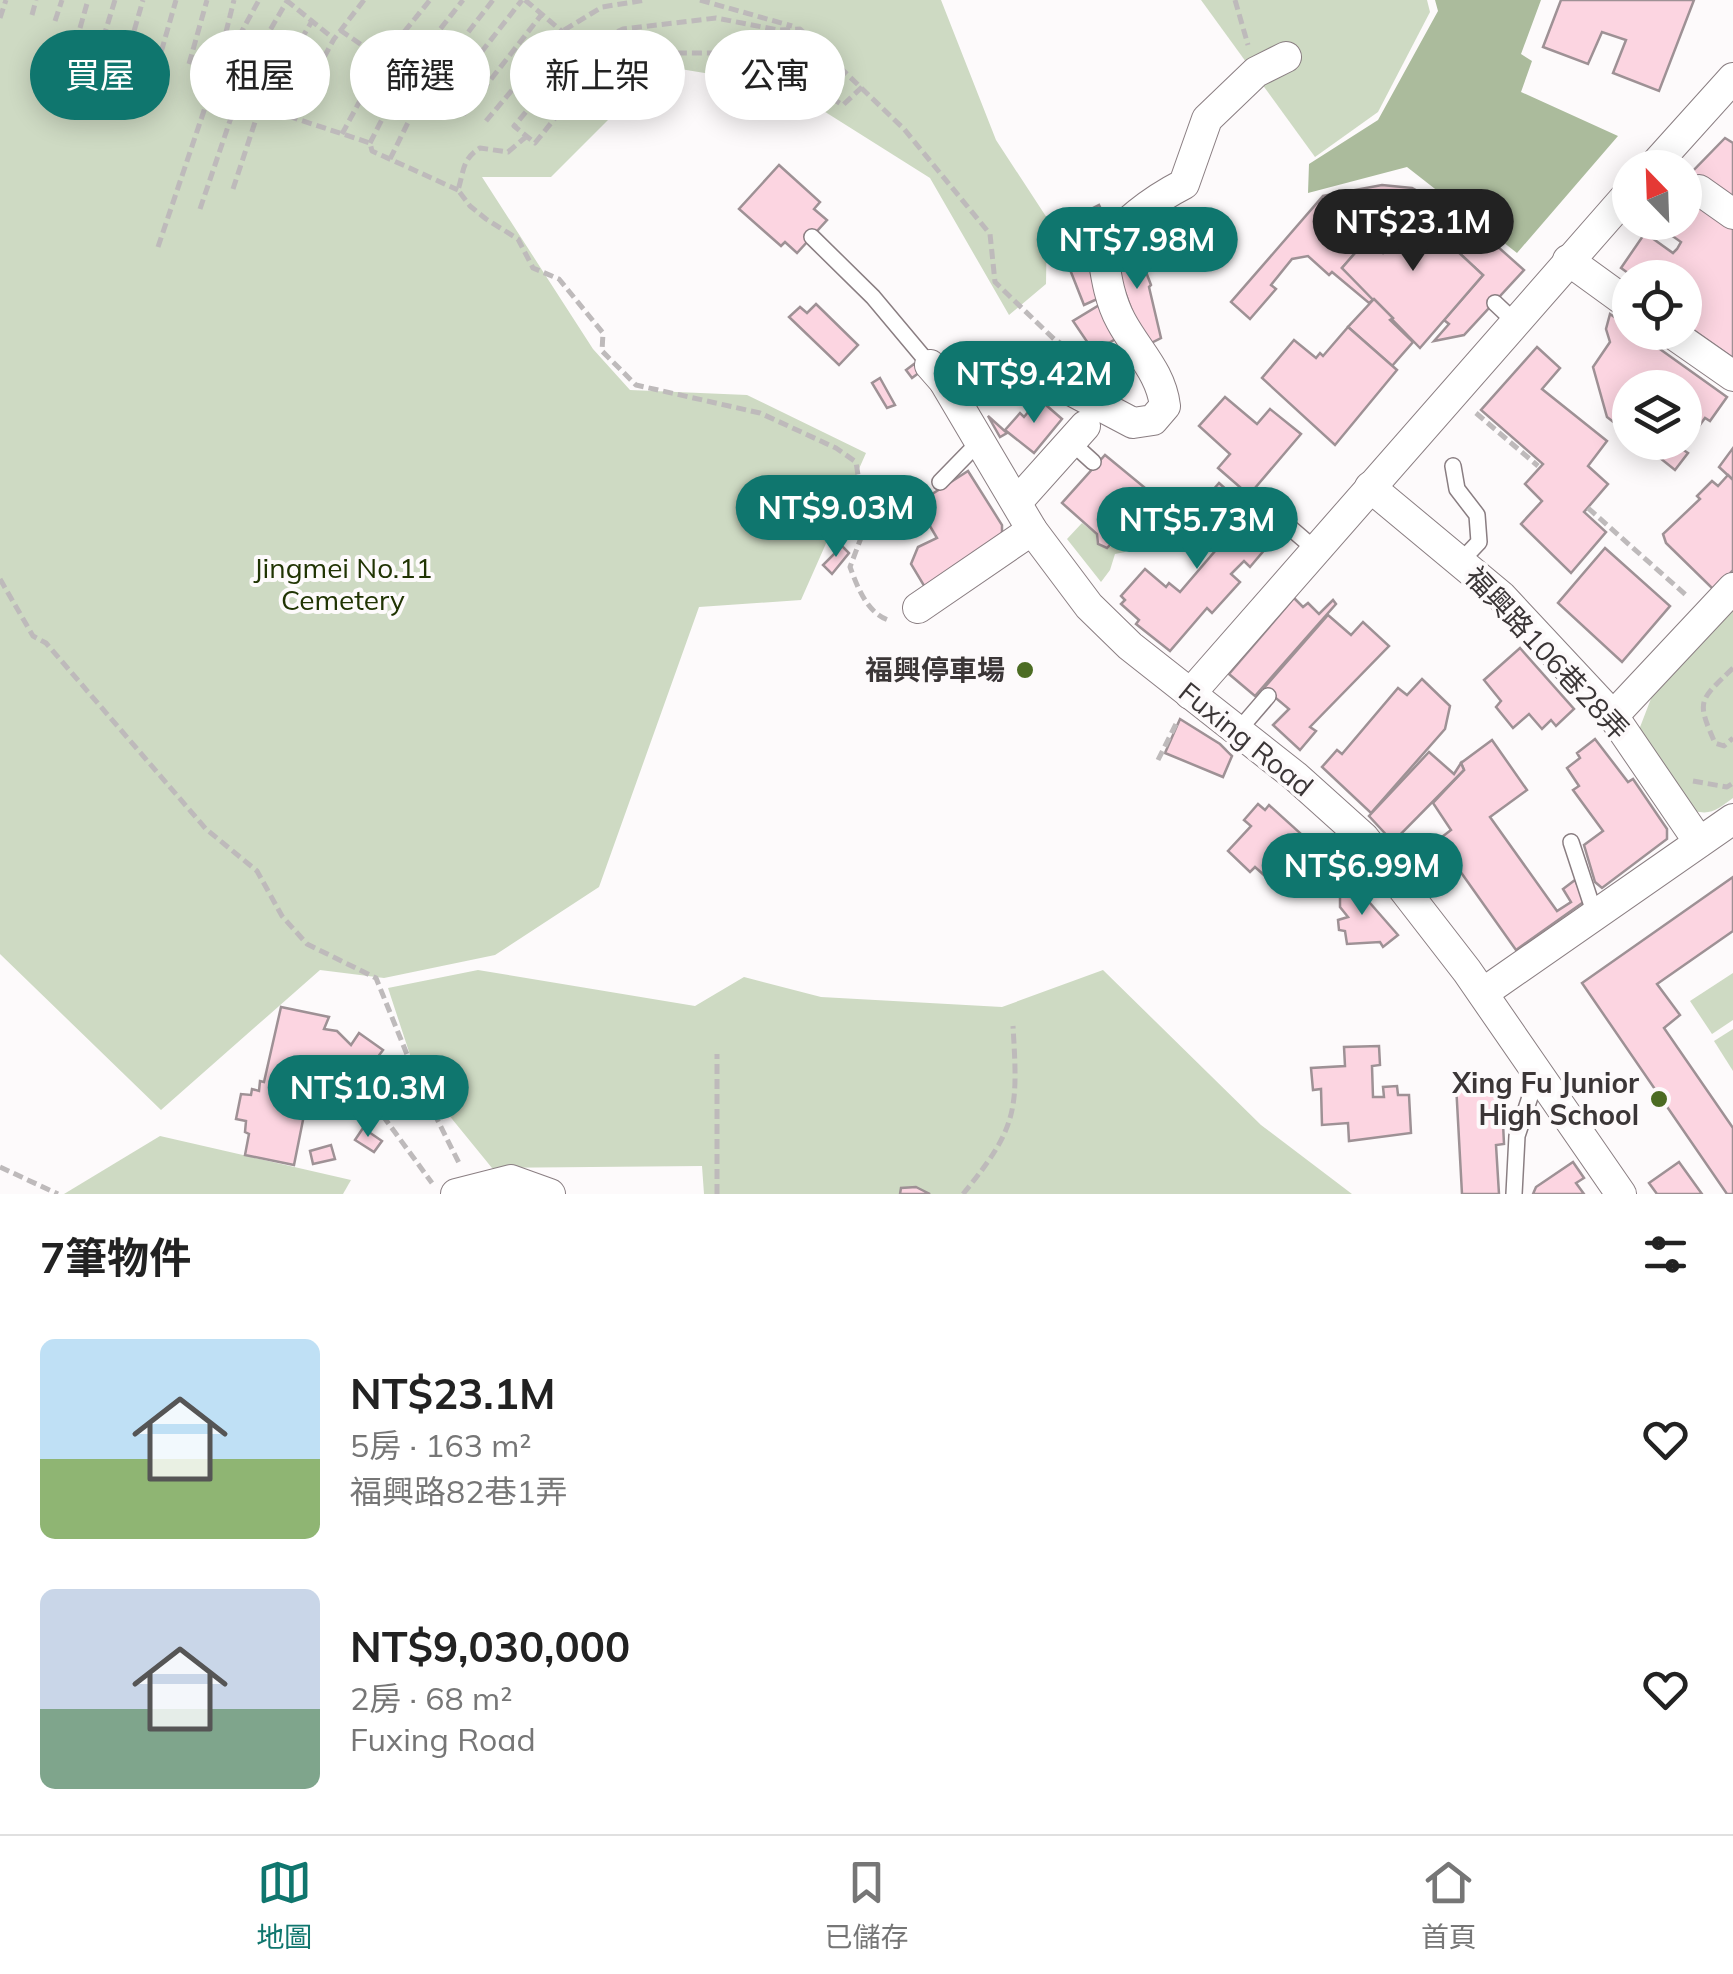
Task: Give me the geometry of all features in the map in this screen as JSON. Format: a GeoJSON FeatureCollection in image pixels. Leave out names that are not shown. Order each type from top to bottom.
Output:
{"type":"FeatureCollection","features":[{"type":"Feature","properties":{"kind":"street"},"geometry":{"type":"LineString","coordinates":[[1017,502],[1087,433],[1153,420],[1165,406],[1162,387],[1120,320],[1107,284],[1102,250],[1118,230],[1184,184],[1206,119],[1256,72],[1286,57]]}},
{"type":"Feature","properties":{"kind":"street"},"geometry":{"type":"LineString","coordinates":[[1668,150],[1733,78]]}},
{"type":"Feature","properties":{"kind":"street"},"geometry":{"type":"LineString","coordinates":[[1702,192],[1733,214]]}},
{"type":"Feature","properties":{"kind":"street"},"geometry":{"type":"LineString","coordinates":[[1190,694],[1370,487],[1504,312],[1568,260],[1612,212]]}},
{"type":"Feature","properties":{"kind":"street"},"geometry":{"type":"LineString","coordinates":[[1568,260],[1612,292]]}},
{"type":"Feature","properties":{"kind":"street"},"geometry":{"type":"LineString","coordinates":[[1696,350],[1733,376]]}},
{"type":"Feature","properties":{"kind":"street"},"geometry":{"type":"LineString","coordinates":[[937,373],[970,362],[993,360],[1026,366],[1087,433]]}},
{"type":"Feature","properties":{"kind":"street","name":"Fuxing Road"},"geometry":{"type":"LineString","coordinates":[[937,373],[1032,530],[1089,606],[1130,646],[1295,776],[1364,838],[1484,994],[1622,1194]]}},
{"type":"Feature","properties":{"kind":"street","name":"福興路106巷28弄"},"geometry":{"type":"LineString","coordinates":[[1370,487],[1500,596],[1614,716],[1699,842]]}},
{"type":"Feature","properties":{"kind":"street"},"geometry":{"type":"LineString","coordinates":[[918,608],[1032,530]]}},
{"type":"Feature","properties":{"kind":"street"},"geometry":{"type":"LineString","coordinates":[[1614,716],[1733,588]]}},
{"type":"Feature","properties":{"kind":"street"},"geometry":{"type":"LineString","coordinates":[[1484,994],[1733,818]]}},
{"type":"Feature","properties":{"kind":"street"},"geometry":{"type":"LineString","coordinates":[[464,1191],[511,1180],[550,1194]]}},
{"type":"Feature","properties":{"kind":"lane","name":"Fuxing Road"},"geometry":{"type":"LineString","coordinates":[[812,237],[874,297],[937,373]]}},
{"type":"Feature","properties":{"kind":"lane"},"geometry":{"type":"LineString","coordinates":[[940,482],[980,441]]}},
{"type":"Feature","properties":{"kind":"lane"},"geometry":{"type":"LineString","coordinates":[[1453,466],[1456,488],[1477,515],[1479,542],[1461,561]]}},
{"type":"Feature","properties":{"kind":"lane"},"geometry":{"type":"LineString","coordinates":[[1280,519],[1316,550]]}},
{"type":"Feature","properties":{"kind":"lane"},"geometry":{"type":"LineString","coordinates":[[1237,732],[1268,696]]}},
{"type":"Feature","properties":{"kind":"lane"},"geometry":{"type":"LineString","coordinates":[[1570,842],[1595,915]]}},
{"type":"Feature","properties":{"kind":"lane"},"geometry":{"type":"LineString","coordinates":[[1514,1194],[1517,1136],[1538,1073]]}},
{"type":"Feature","properties":{"kind":"path"},"geometry":{"type":"LineString","coordinates":[[0,18],[6,0]]}},
{"type":"Feature","properties":{"kind":"path"},"geometry":{"type":"LineString","coordinates":[[32,15],[36,0]]}},
{"type":"Feature","properties":{"kind":"path"},"geometry":{"type":"LineString","coordinates":[[56,22],[62,0]]}},
{"type":"Feature","properties":{"kind":"path"},"geometry":{"type":"LineString","coordinates":[[80,28],[88,0]]}},
{"type":"Feature","properties":{"kind":"path"},"geometry":{"type":"LineString","coordinates":[[106,30],[115,0]]}},
{"type":"Feature","properties":{"kind":"path"},"geometry":{"type":"LineString","coordinates":[[134,30],[143,0]]}},
{"type":"Feature","properties":{"kind":"path"},"geometry":{"type":"LineString","coordinates":[[167,30],[176,0]]}},
{"type":"Feature","properties":{"kind":"path"},"geometry":{"type":"LineString","coordinates":[[189,64],[208,0]]}},
{"type":"Feature","properties":{"kind":"path"},"geometry":{"type":"LineString","coordinates":[[226,30],[234,0]]}},
{"type":"Feature","properties":{"kind":"path"},"geometry":{"type":"LineString","coordinates":[[242,30],[259,0]]}},
{"type":"Feature","properties":{"kind":"path"},"geometry":{"type":"LineString","coordinates":[[200,209],[236,103],[236,89],[287,0],[334,40]]}},
{"type":"Feature","properties":{"kind":"path"},"geometry":{"type":"LineString","coordinates":[[364,0],[340,30],[291,117],[370,143]]}},
{"type":"Feature","properties":{"kind":"path"},"geometry":{"type":"LineString","coordinates":[[406,30],[430,0]]}},
{"type":"Feature","properties":{"kind":"path"},"geometry":{"type":"LineString","coordinates":[[439,30],[463,0]]}},
{"type":"Feature","properties":{"kind":"path"},"geometry":{"type":"LineString","coordinates":[[469,30],[493,0]]}},
{"type":"Feature","properties":{"kind":"path"},"geometry":{"type":"LineString","coordinates":[[490,42],[524,0],[559,30]]}},
{"type":"Feature","properties":{"kind":"path"},"geometry":{"type":"LineString","coordinates":[[564,30],[602,7],[646,0]]}},
{"type":"Feature","properties":{"kind":"path"},"geometry":{"type":"LineString","coordinates":[[700,0],[800,29],[904,130],[990,234],[994,282],[1055,340],[1100,367],[1106,380],[1087,433]]}},
{"type":"Feature","properties":{"kind":"path"},"geometry":{"type":"LineString","coordinates":[[1235,0],[1256,72]]}},
{"type":"Feature","properties":{"kind":"path"},"geometry":{"type":"LineString","coordinates":[[490,80],[542,14]]}},
{"type":"Feature","properties":{"kind":"path"},"geometry":{"type":"LineString","coordinates":[[621,30],[716,18],[778,30],[800,29]]}},
{"type":"Feature","properties":{"kind":"path"},"geometry":{"type":"LineString","coordinates":[[233,188],[258,113],[312,21]]}},
{"type":"Feature","properties":{"kind":"path"},"geometry":{"type":"LineString","coordinates":[[340,30],[350,37]]}},
{"type":"Feature","properties":{"kind":"path"},"geometry":{"type":"LineString","coordinates":[[685,53],[723,53],[760,65],[778,66],[843,106],[862,87]]}},
{"type":"Feature","properties":{"kind":"path"},"geometry":{"type":"LineString","coordinates":[[486,121],[510,93]]}},
{"type":"Feature","properties":{"kind":"path"},"geometry":{"type":"LineString","coordinates":[[342,134],[350,119]]}},
{"type":"Feature","properties":{"kind":"path"},"geometry":{"type":"LineString","coordinates":[[158,247],[200,120]]}},
{"type":"Feature","properties":{"kind":"path"},"geometry":{"type":"LineString","coordinates":[[382,120],[370,143],[372,151],[458,190],[486,219],[518,238],[533,268],[559,278],[603,333],[602,352],[636,385],[760,413],[836,448],[856,462],[858,475],[884,493],[850,567],[858,586],[868,606],[883,619],[896,622],[912,616],[918,608]]}},
{"type":"Feature","properties":{"kind":"path"},"geometry":{"type":"LineString","coordinates":[[390,160],[409,120]]}},
{"type":"Feature","properties":{"kind":"path"},"geometry":{"type":"LineString","coordinates":[[519,120],[514,126],[535,142],[553,120]]}},
{"type":"Feature","properties":{"kind":"path"},"geometry":{"type":"LineString","coordinates":[[458,190],[463,164],[470,154],[480,148],[508,152],[527,136]]}},
{"type":"Feature","properties":{"kind":"path"},"geometry":{"type":"LineString","coordinates":[[1472,410],[1538,466]]}},
{"type":"Feature","properties":{"kind":"path"},"geometry":{"type":"LineString","coordinates":[[1588,508],[1708,615]]}},
{"type":"Feature","properties":{"kind":"path"},"geometry":{"type":"LineString","coordinates":[[0,579],[33,636],[46,643],[206,829],[257,872],[282,916],[306,944],[376,978],[464,1191]]}},
{"type":"Feature","properties":{"kind":"path"},"geometry":{"type":"LineString","coordinates":[[1733,668],[1702,700],[1702,711],[1716,743],[1724,746],[1733,738]]}},
{"type":"Feature","properties":{"kind":"path"},"geometry":{"type":"LineString","coordinates":[[1158,760],[1190,694]]}},
{"type":"Feature","properties":{"kind":"path"},"geometry":{"type":"LineString","coordinates":[[1682,768],[1692,781],[1726,787],[1733,783]]}},
{"type":"Feature","properties":{"kind":"path"},"geometry":{"type":"LineString","coordinates":[[963,1194],[988,1164],[1007,1132],[1017,1092],[1013,1026]]}},
{"type":"Feature","properties":{"kind":"path"},"geometry":{"type":"LineString","coordinates":[[717,1054],[717,1194]]}},
{"type":"Feature","properties":{"kind":"path"},"geometry":{"type":"LineString","coordinates":[[330,1087],[383,1116],[440,1194]]}},
{"type":"Feature","properties":{"kind":"path"},"geometry":{"type":"LineString","coordinates":[[0,1167],[58,1194]]}},
{"type":"Feature","properties":{"kind":"green space","name":"Jingmei No.11 Cemetery"},"geometry":{"type":"Polygon","coordinates":[[[0,0],[941,0],[996,140],[1047,218],[1046,284],[1009,315],[930,178],[838,120],[845,120],[845,30],[705,30],[705,73],[685,70],[685,30],[510,30],[510,120],[608,120],[551,177],[482,177],[593,349],[630,390],[747,395],[866,453],[801,600],[699,607],[599,887],[495,955],[384,978],[320,970],[161,1110],[0,954],[0,0]]]}},
{"type":"Feature","properties":{"kind":"green space"},"geometry":{"type":"Polygon","coordinates":[[[1201,0],[1427,0],[1430,12],[1378,112],[1315,157],[1201,0]]]}},
{"type":"Feature","properties":{"kind":"green space"},"geometry":{"type":"Polygon","coordinates":[[[1435,0],[1541,0],[1521,54],[1532,61],[1521,92],[1618,136],[1517,253],[1407,167],[1308,193],[1309,164],[1378,120],[1438,11],[1435,0]]]}},
{"type":"Feature","properties":{"kind":"green space"},"geometry":{"type":"Polygon","coordinates":[[[1082,523],[1096,534],[1097,544],[1103,547],[1117,543],[1133,524],[1139,528],[1139,537],[1125,552],[1115,554],[1101,582],[1067,539],[1082,523]]]}},
{"type":"Feature","properties":{"kind":"green space"},"geometry":{"type":"Polygon","coordinates":[[[1733,610],[1733,798],[1715,810],[1695,811],[1637,735],[1652,696],[1733,610]]]}},
{"type":"Feature","properties":{"kind":"green space"},"geometry":{"type":"Polygon","coordinates":[[[478,970],[695,1006],[744,977],[821,997],[1002,1007],[1103,970],[1261,1125],[1352,1194],[704,1194],[702,1166],[492,1168],[417,1076],[388,988],[478,970]]]}},
{"type":"Feature","properties":{"kind":"green space"},"geometry":{"type":"Polygon","coordinates":[[[1733,973],[1733,1020],[1712,1034],[1690,1001],[1733,973]]]}},
{"type":"Feature","properties":{"kind":"green space"},"geometry":{"type":"Polygon","coordinates":[[[1733,1029],[1733,1071],[1714,1041],[1733,1029]]]}},
{"type":"Feature","properties":{"kind":"green space"},"geometry":{"type":"Polygon","coordinates":[[[160,1136],[351,1180],[343,1194],[64,1194],[160,1136]]]}},
{"type":"Feature","properties":{"kind":"building"},"geometry":{"type":"Polygon","coordinates":[[[1561,0],[1694,0],[1659,91],[1613,73],[1626,40],[1602,32],[1588,64],[1543,47],[1561,0]]]}},
{"type":"Feature","properties":{"kind":"building"},"geometry":{"type":"Polygon","coordinates":[[[1725,138],[1733,143],[1733,198],[1702,181],[1702,162],[1725,138]]]}},
{"type":"Feature","properties":{"kind":"building"},"geometry":{"type":"Polygon","coordinates":[[[779,165],[820,202],[814,209],[827,220],[797,253],[785,242],[781,246],[739,209],[779,165]]]}},
{"type":"Feature","properties":{"kind":"building"},"geometry":{"type":"Polygon","coordinates":[[[1382,185],[1412,188],[1462,215],[1524,270],[1464,335],[1434,341],[1449,324],[1444,320],[1483,275],[1401,199],[1377,225],[1393,242],[1383,253],[1376,247],[1371,252],[1362,245],[1342,268],[1374,299],[1369,303],[1308,256],[1292,259],[1271,285],[1276,289],[1250,319],[1231,302],[1323,196],[1382,185]]]}},
{"type":"Feature","properties":{"kind":"building"},"geometry":{"type":"Polygon","coordinates":[[[1401,199],[1483,275],[1420,348],[1342,268],[1362,245],[1371,252],[1376,247],[1383,253],[1393,242],[1377,225],[1401,199]]]}},
{"type":"Feature","properties":{"kind":"building"},"geometry":{"type":"Polygon","coordinates":[[[1702,199],[1733,227],[1733,358],[1702,336],[1702,260],[1626,260],[1640,240],[1655,240],[1673,253],[1681,242],[1678,240],[1702,240],[1702,199]]]}},
{"type":"Feature","properties":{"kind":"building"},"geometry":{"type":"Polygon","coordinates":[[[1099,205],[1110,227],[1089,248],[1067,258],[1058,226],[1099,205]]]}},
{"type":"Feature","properties":{"kind":"building"},"geometry":{"type":"Polygon","coordinates":[[[1127,244],[1143,264],[1151,285],[1161,338],[1145,346],[1110,252],[1127,244]]]}},
{"type":"Feature","properties":{"kind":"building"},"geometry":{"type":"Polygon","coordinates":[[[1094,253],[1104,296],[1084,305],[1067,262],[1094,253]]]}},
{"type":"Feature","properties":{"kind":"building"},"geometry":{"type":"Polygon","coordinates":[[[1374,299],[1413,342],[1392,366],[1348,327],[1374,299]]]}},
{"type":"Feature","properties":{"kind":"building"},"geometry":{"type":"Polygon","coordinates":[[[816,304],[858,345],[839,365],[789,317],[800,307],[807,313],[816,304]]]}},
{"type":"Feature","properties":{"kind":"building"},"geometry":{"type":"Polygon","coordinates":[[[1101,304],[1122,335],[1094,352],[1073,321],[1101,304]]]}},
{"type":"Feature","properties":{"kind":"building"},"geometry":{"type":"Polygon","coordinates":[[[1610,314],[1612,350],[1661,350],[1689,370],[1612,370],[1612,421],[1607,417],[1593,367],[1610,342],[1606,329],[1610,314]]]}},
{"type":"Feature","properties":{"kind":"building"},"geometry":{"type":"Polygon","coordinates":[[[1348,327],[1397,370],[1335,445],[1262,378],[1294,340],[1316,358],[1320,353],[1323,356],[1348,327]]]}},
{"type":"Feature","properties":{"kind":"building"},"geometry":{"type":"Polygon","coordinates":[[[1537,347],[1560,368],[1542,389],[1607,441],[1588,466],[1608,484],[1584,512],[1606,532],[1571,573],[1521,524],[1542,501],[1525,484],[1543,464],[1481,410],[1537,347]]]}},
{"type":"Feature","properties":{"kind":"building"},"geometry":{"type":"Polygon","coordinates":[[[914,364],[920,372],[912,378],[906,370],[914,364]]]}},
{"type":"Feature","properties":{"kind":"building"},"geometry":{"type":"Polygon","coordinates":[[[880,378],[895,405],[887,408],[872,383],[880,378]]]}},
{"type":"Feature","properties":{"kind":"building"},"geometry":{"type":"Polygon","coordinates":[[[1702,379],[1727,397],[1710,421],[1705,418],[1702,422],[1702,379]]]}},
{"type":"Feature","properties":{"kind":"building"},"geometry":{"type":"Polygon","coordinates":[[[1225,397],[1257,424],[1270,409],[1301,434],[1249,495],[1218,468],[1230,454],[1199,426],[1225,397]]]}},
{"type":"Feature","properties":{"kind":"building"},"geometry":{"type":"Polygon","coordinates":[[[1039,399],[1062,419],[1034,453],[1005,430],[1020,413],[1024,417],[1039,399]]]}},
{"type":"Feature","properties":{"kind":"building"},"geometry":{"type":"Polygon","coordinates":[[[988,416],[1007,433],[1000,437],[988,416]]]}},
{"type":"Feature","properties":{"kind":"building"},"geometry":{"type":"Polygon","coordinates":[[[1733,448],[1733,480],[1719,467],[1733,448]]]}},
{"type":"Feature","properties":{"kind":"building"},"geometry":{"type":"Polygon","coordinates":[[[1105,455],[1150,492],[1137,505],[1142,511],[1107,548],[1098,544],[1097,534],[1062,503],[1105,455]]]}},
{"type":"Feature","properties":{"kind":"building"},"geometry":{"type":"Polygon","coordinates":[[[1662,460],[1683,460],[1675,470],[1662,460]]]}},
{"type":"Feature","properties":{"kind":"building"},"geometry":{"type":"Polygon","coordinates":[[[968,471],[1002,525],[1002,536],[926,589],[911,564],[918,547],[937,538],[924,516],[928,513],[920,498],[925,490],[929,496],[968,471]]]}},
{"type":"Feature","properties":{"kind":"building"},"geometry":{"type":"Polygon","coordinates":[[[1728,475],[1733,480],[1733,570],[1714,590],[1666,543],[1663,534],[1700,499],[1697,496],[1712,481],[1718,486],[1728,475]]]}},
{"type":"Feature","properties":{"kind":"building"},"geometry":{"type":"Polygon","coordinates":[[[809,478],[838,489],[831,511],[801,501],[809,478]]]}},
{"type":"Feature","properties":{"kind":"building"},"geometry":{"type":"Polygon","coordinates":[[[1219,483],[1239,501],[1235,508],[1266,540],[1266,548],[1250,567],[1244,561],[1231,574],[1240,582],[1212,613],[1207,608],[1170,651],[1136,624],[1139,620],[1121,604],[1125,600],[1121,596],[1145,569],[1166,587],[1169,583],[1180,592],[1215,551],[1205,542],[1206,535],[1198,543],[1180,528],[1219,483]]]}},
{"type":"Feature","properties":{"kind":"building"},"geometry":{"type":"Polygon","coordinates":[[[842,546],[849,553],[832,574],[823,565],[842,546]]]}},
{"type":"Feature","properties":{"kind":"building"},"geometry":{"type":"Polygon","coordinates":[[[1605,548],[1670,606],[1622,662],[1558,603],[1605,548]]]}},
{"type":"Feature","properties":{"kind":"building"},"geometry":{"type":"Polygon","coordinates":[[[1294,598],[1303,607],[1308,603],[1319,614],[1333,600],[1336,604],[1255,696],[1229,674],[1294,598]]]}},
{"type":"Feature","properties":{"kind":"building"},"geometry":{"type":"Polygon","coordinates":[[[1328,615],[1351,635],[1363,622],[1389,646],[1310,727],[1316,731],[1300,750],[1273,725],[1289,709],[1264,688],[1328,615]]]}},
{"type":"Feature","properties":{"kind":"building"},"geometry":{"type":"Polygon","coordinates":[[[1520,648],[1574,709],[1556,726],[1551,720],[1542,729],[1529,714],[1513,728],[1496,707],[1501,701],[1484,680],[1520,648]]]}},
{"type":"Feature","properties":{"kind":"building"},"geometry":{"type":"Polygon","coordinates":[[[1422,679],[1450,706],[1445,729],[1371,813],[1322,767],[1337,750],[1342,754],[1398,688],[1407,695],[1422,679]]]}},
{"type":"Feature","properties":{"kind":"building"},"geometry":{"type":"Polygon","coordinates":[[[1180,719],[1232,756],[1223,777],[1165,753],[1180,719]]]}},
{"type":"Feature","properties":{"kind":"building"},"geometry":{"type":"Polygon","coordinates":[[[1595,739],[1628,782],[1633,779],[1667,829],[1667,839],[1602,888],[1595,882],[1584,845],[1603,831],[1573,790],[1579,786],[1567,768],[1580,758],[1577,753],[1595,739]]]}},
{"type":"Feature","properties":{"kind":"building"},"geometry":{"type":"Polygon","coordinates":[[[1492,740],[1527,790],[1490,817],[1557,911],[1571,902],[1563,889],[1575,880],[1585,901],[1516,950],[1438,840],[1451,830],[1433,803],[1464,770],[1461,763],[1492,740]]]}},
{"type":"Feature","properties":{"kind":"building"},"geometry":{"type":"Polygon","coordinates":[[[1429,752],[1454,774],[1461,763],[1464,770],[1393,842],[1369,816],[1429,752]]]}},
{"type":"Feature","properties":{"kind":"building"},"geometry":{"type":"Polygon","coordinates":[[[1258,804],[1265,810],[1269,805],[1321,852],[1301,874],[1293,866],[1275,885],[1255,867],[1250,872],[1228,851],[1251,826],[1244,820],[1258,804]]]}},
{"type":"Feature","properties":{"kind":"building"},"geometry":{"type":"Polygon","coordinates":[[[1733,877],[1733,931],[1657,984],[1680,1015],[1664,1028],[1733,1128],[1733,1194],[1727,1194],[1582,983],[1733,877]]]}},
{"type":"Feature","properties":{"kind":"building"},"geometry":{"type":"Polygon","coordinates":[[[1349,879],[1398,935],[1383,947],[1380,942],[1347,944],[1345,931],[1339,930],[1338,920],[1348,917],[1340,907],[1340,880],[1349,879]]]}},
{"type":"Feature","properties":{"kind":"building"},"geometry":{"type":"Polygon","coordinates":[[[281,1007],[329,1017],[324,1029],[337,1031],[351,1045],[359,1033],[383,1050],[374,1062],[405,1087],[388,1110],[331,1071],[335,1067],[315,1060],[294,1165],[245,1155],[249,1134],[245,1132],[246,1121],[236,1119],[241,1094],[251,1095],[252,1089],[259,1091],[260,1081],[264,1082],[281,1007]]]}},
{"type":"Feature","properties":{"kind":"building"},"geometry":{"type":"Polygon","coordinates":[[[1379,1046],[1380,1065],[1372,1066],[1373,1097],[1384,1097],[1383,1087],[1397,1086],[1398,1095],[1409,1095],[1411,1133],[1349,1141],[1348,1123],[1322,1125],[1321,1089],[1313,1090],[1311,1068],[1345,1066],[1344,1047],[1379,1046]]]}},
{"type":"Feature","properties":{"kind":"building"},"geometry":{"type":"Polygon","coordinates":[[[1501,1081],[1504,1144],[1496,1145],[1499,1194],[1462,1194],[1456,1084],[1501,1081]]]}},
{"type":"Feature","properties":{"kind":"building"},"geometry":{"type":"Polygon","coordinates":[[[363,1128],[382,1141],[374,1152],[355,1140],[363,1128]]]}},
{"type":"Feature","properties":{"kind":"building"},"geometry":{"type":"Polygon","coordinates":[[[331,1145],[335,1159],[313,1164],[310,1151],[331,1145]]]}},
{"type":"Feature","properties":{"kind":"building"},"geometry":{"type":"Polygon","coordinates":[[[1573,1162],[1584,1178],[1576,1183],[1584,1194],[1533,1194],[1536,1187],[1573,1162]]]}},
{"type":"Feature","properties":{"kind":"building"},"geometry":{"type":"Polygon","coordinates":[[[1679,1162],[1702,1194],[1657,1194],[1649,1183],[1679,1162]]]}},
{"type":"Feature","properties":{"kind":"building"},"geometry":{"type":"Polygon","coordinates":[[[916,1187],[930,1194],[900,1194],[901,1188],[916,1187]]]}},
{"type":"Feature","properties":{"kind":"place","name":"福興停車場"},"geometry":{"type":"Point","coordinates":[1025,670]}},
{"type":"Feature","properties":{"kind":"place","name":"Xing Fu Junior High School"},"geometry":{"type":"Point","coordinates":[1659,1099]}}]}
